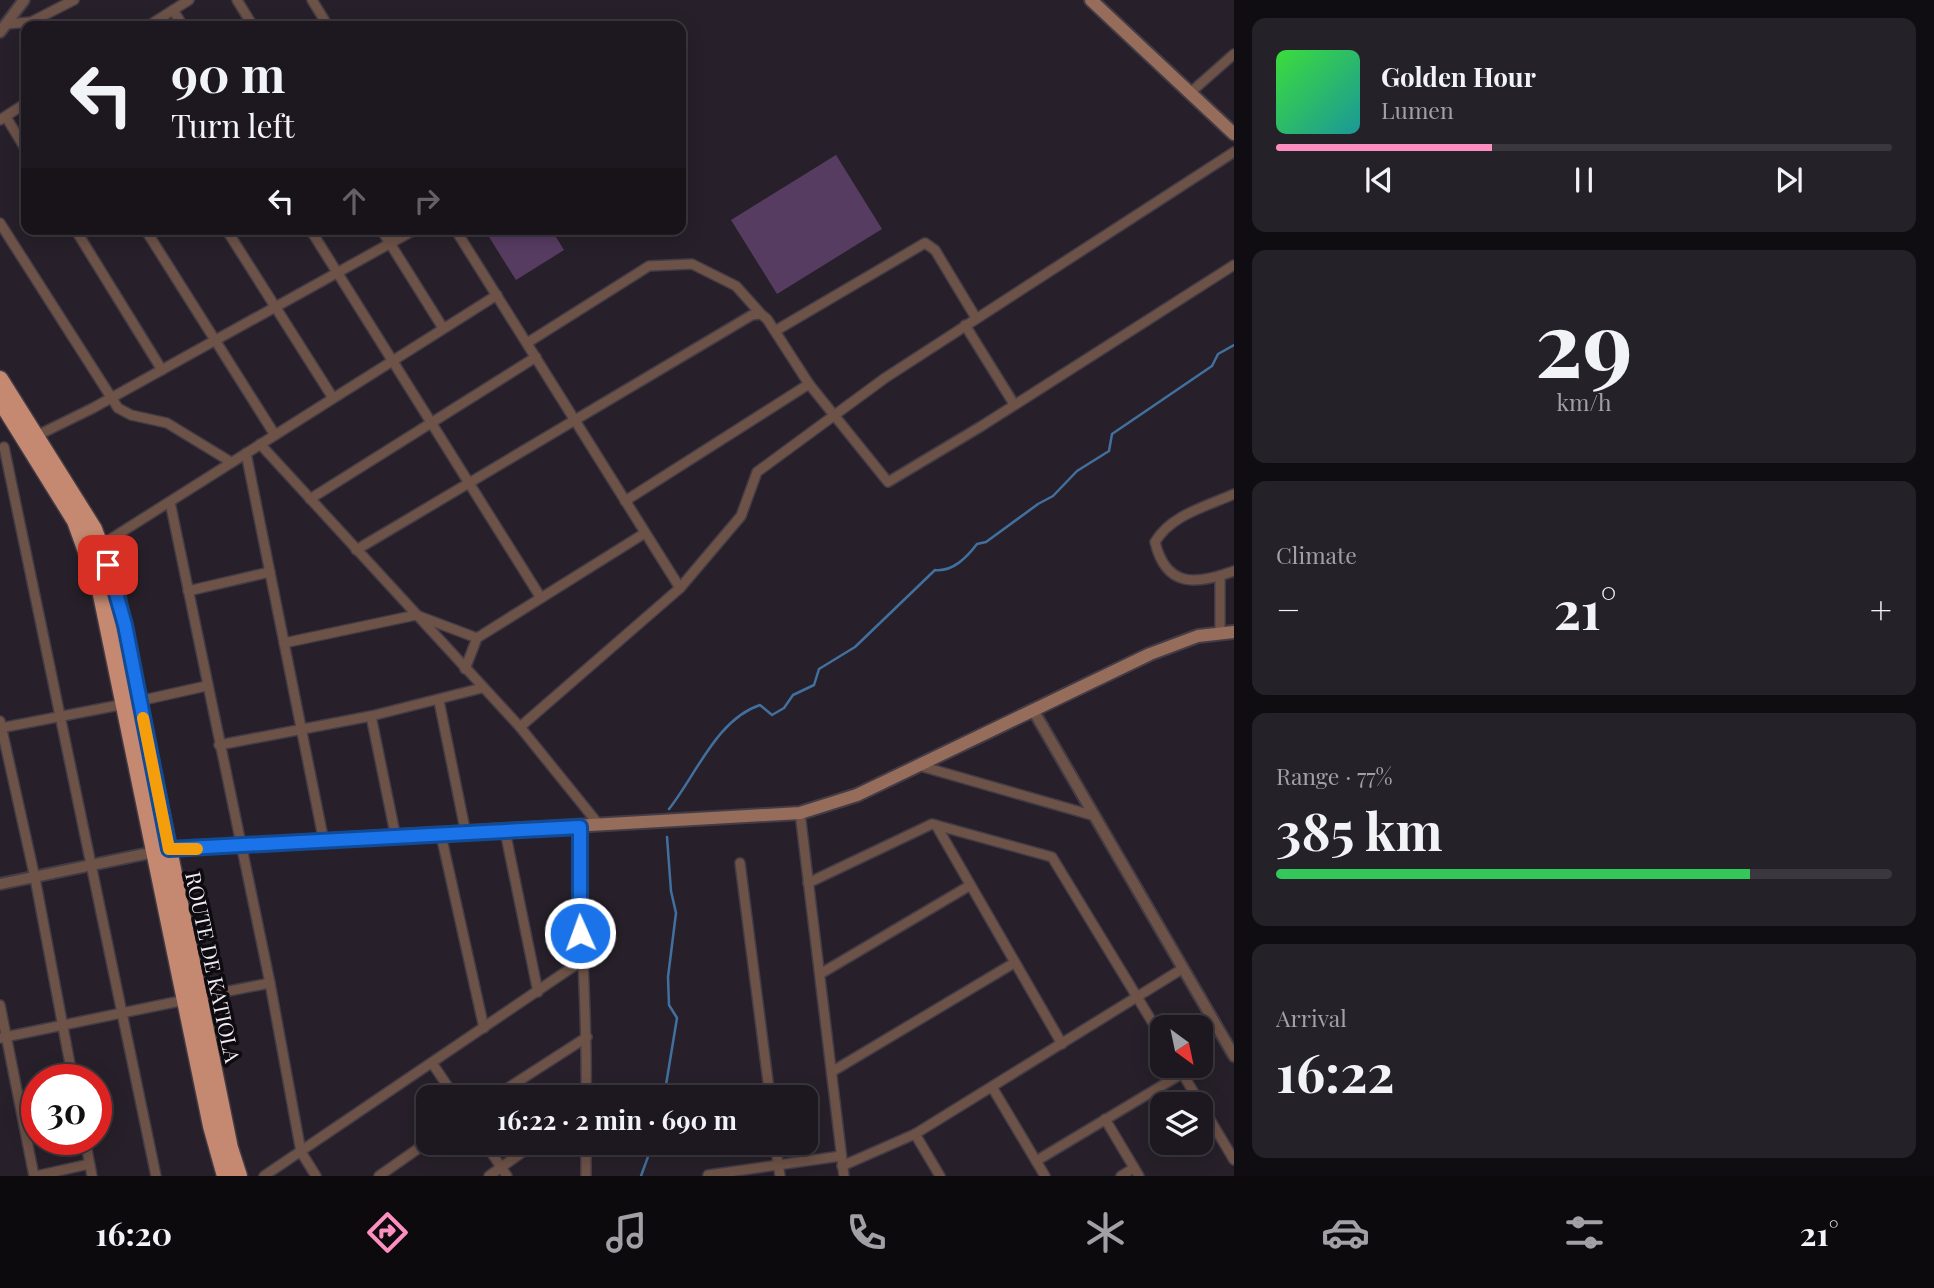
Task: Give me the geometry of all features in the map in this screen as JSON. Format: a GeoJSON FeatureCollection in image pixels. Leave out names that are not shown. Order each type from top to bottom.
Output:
{"type":"FeatureCollection","features":[{"type":"Feature","properties":{"kind":"highway","name":"ROUTE DE KATIOLA"},"geometry":{"type":"LineString","coordinates":[[0,379],[83,537],[132,702]]}},
{"type":"Feature","properties":{"kind":"highway","name":"ROUTE DE KATIOLA"},"geometry":{"type":"LineString","coordinates":[[0,400],[80,504],[101,544],[115,584],[132,702],[192,998],[211,1126],[225,1176]]}},
{"type":"Feature","properties":{"kind":"highway","name":"ROUTE DE KATIOLA"},"geometry":{"type":"LineString","coordinates":[[192,998],[239,1176]]}},
{"type":"Feature","properties":{"kind":"main road"},"geometry":{"type":"LineString","coordinates":[[1091,0],[1234,134]]}},
{"type":"Feature","properties":{"kind":"main road"},"geometry":{"type":"LineString","coordinates":[[163,850],[241,848],[800,813],[857,796],[1150,654],[1198,636],[1234,632]]}},
{"type":"Feature","properties":{"kind":"street"},"geometry":{"type":"LineString","coordinates":[[3,28],[24,0]]}},
{"type":"Feature","properties":{"kind":"street"},"geometry":{"type":"LineString","coordinates":[[33,21],[74,0]]}},
{"type":"Feature","properties":{"kind":"street"},"geometry":{"type":"LineString","coordinates":[[156,21],[189,0]]}},
{"type":"Feature","properties":{"kind":"street"},"geometry":{"type":"LineString","coordinates":[[237,0],[250,21]]}},
{"type":"Feature","properties":{"kind":"street"},"geometry":{"type":"LineString","coordinates":[[312,0],[325,21]]}},
{"type":"Feature","properties":{"kind":"street"},"geometry":{"type":"LineString","coordinates":[[173,10],[180,21]]}},
{"type":"Feature","properties":{"kind":"street"},"geometry":{"type":"LineString","coordinates":[[3,28],[21,24]]}},
{"type":"Feature","properties":{"kind":"street"},"geometry":{"type":"LineString","coordinates":[[1191,93],[1234,54]]}},
{"type":"Feature","properties":{"kind":"street"},"geometry":{"type":"LineString","coordinates":[[21,106],[3,118],[21,143]]}},
{"type":"Feature","properties":{"kind":"street"},"geometry":{"type":"LineString","coordinates":[[520,727],[680,588],[741,516],[757,472],[834,413],[965,325],[1234,152]]}},
{"type":"Feature","properties":{"kind":"street"},"geometry":{"type":"LineString","coordinates":[[0,223],[110,398],[124,413],[167,423],[231,462]]}},
{"type":"Feature","properties":{"kind":"street"},"geometry":{"type":"LineString","coordinates":[[79,235],[162,369]]}},
{"type":"Feature","properties":{"kind":"street"},"geometry":{"type":"LineString","coordinates":[[149,235],[275,435]]}},
{"type":"Feature","properties":{"kind":"street"},"geometry":{"type":"LineString","coordinates":[[230,235],[332,398]]}},
{"type":"Feature","properties":{"kind":"street"},"geometry":{"type":"LineString","coordinates":[[314,235],[541,598]]}},
{"type":"Feature","properties":{"kind":"street"},"geometry":{"type":"LineString","coordinates":[[385,235],[443,328]]}},
{"type":"Feature","properties":{"kind":"street"},"geometry":{"type":"LineString","coordinates":[[156,1176],[93,864],[2,448],[110,398],[406,235]]}},
{"type":"Feature","properties":{"kind":"street"},"geometry":{"type":"LineString","coordinates":[[459,235],[680,588]]}},
{"type":"Feature","properties":{"kind":"street"},"geometry":{"type":"LineString","coordinates":[[775,331],[925,243],[935,250],[976,318]]}},
{"type":"Feature","properties":{"kind":"street"},"geometry":{"type":"LineString","coordinates":[[527,343],[649,266],[692,264],[736,286],[775,331],[809,384],[888,482],[1234,265]]}},
{"type":"Feature","properties":{"kind":"street"},"geometry":{"type":"LineString","coordinates":[[101,544],[496,295]]}},
{"type":"Feature","properties":{"kind":"street"},"geometry":{"type":"LineString","coordinates":[[356,550],[574,418],[752,315],[761,314]]}},
{"type":"Feature","properties":{"kind":"street"},"geometry":{"type":"LineString","coordinates":[[965,325],[1014,404]]}},
{"type":"Feature","properties":{"kind":"street"},"geometry":{"type":"LineString","coordinates":[[310,499],[536,357]]}},
{"type":"Feature","properties":{"kind":"street"},"geometry":{"type":"LineString","coordinates":[[625,501],[809,384]]}},
{"type":"Feature","properties":{"kind":"street"},"geometry":{"type":"LineString","coordinates":[[260,444],[520,727],[600,826]]}},
{"type":"Feature","properties":{"kind":"street"},"geometry":{"type":"LineString","coordinates":[[246,453],[324,842]]}},
{"type":"Feature","properties":{"kind":"street"},"geometry":{"type":"LineString","coordinates":[[1234,494],[1178,519],[1162,530],[1155,542],[1159,558],[1169,572],[1182,580],[1220,576],[1234,571]]}},
{"type":"Feature","properties":{"kind":"street"},"geometry":{"type":"LineString","coordinates":[[170,502],[206,686],[270,983],[301,1152],[316,1176]]}},
{"type":"Feature","properties":{"kind":"street"},"geometry":{"type":"LineString","coordinates":[[465,669],[477,638],[645,533]]}},
{"type":"Feature","properties":{"kind":"street"},"geometry":{"type":"LineString","coordinates":[[188,591],[270,572]]}},
{"type":"Feature","properties":{"kind":"street"},"geometry":{"type":"LineString","coordinates":[[1220,576],[1220,633]]}},
{"type":"Feature","properties":{"kind":"street"},"geometry":{"type":"LineString","coordinates":[[284,643],[416,615],[477,638]]}},
{"type":"Feature","properties":{"kind":"street"},"geometry":{"type":"LineString","coordinates":[[70,1064],[35,878],[0,726],[61,717],[206,686]]}},
{"type":"Feature","properties":{"kind":"street"},"geometry":{"type":"LineString","coordinates":[[219,745],[371,716],[482,688]]}},
{"type":"Feature","properties":{"kind":"street"},"geometry":{"type":"LineString","coordinates":[[439,701],[466,834]]}},
{"type":"Feature","properties":{"kind":"street"},"geometry":{"type":"LineString","coordinates":[[1033,710],[1234,1056]]}},
{"type":"Feature","properties":{"kind":"street"},"geometry":{"type":"LineString","coordinates":[[371,716],[396,838]]}},
{"type":"Feature","properties":{"kind":"street"},"geometry":{"type":"LineString","coordinates":[[920,766],[1095,816]]}},
{"type":"Feature","properties":{"kind":"street"},"geometry":{"type":"LineString","coordinates":[[800,813],[833,1071],[842,1166]]}},
{"type":"Feature","properties":{"kind":"street"},"geometry":{"type":"LineString","coordinates":[[808,883],[932,824],[1054,858],[1150,1018]]}},
{"type":"Feature","properties":{"kind":"street"},"geometry":{"type":"LineString","coordinates":[[936,825],[1062,1044]]}},
{"type":"Feature","properties":{"kind":"street"},"geometry":{"type":"LineString","coordinates":[[580,827],[580,962],[587,1037],[586,1085]]}},
{"type":"Feature","properties":{"kind":"street"},"geometry":{"type":"LineString","coordinates":[[505,831],[538,992]]}},
{"type":"Feature","properties":{"kind":"street"},"geometry":{"type":"LineString","coordinates":[[441,835],[484,1028]]}},
{"type":"Feature","properties":{"kind":"street"},"geometry":{"type":"LineString","coordinates":[[0,884],[163,850]]}},
{"type":"Feature","properties":{"kind":"street"},"geometry":{"type":"LineString","coordinates":[[740,863],[768,1085]]}},
{"type":"Feature","properties":{"kind":"street"},"geometry":{"type":"LineString","coordinates":[[820,974],[969,886]]}},
{"type":"Feature","properties":{"kind":"street"},"geometry":{"type":"LineString","coordinates":[[264,1176],[580,962]]}},
{"type":"Feature","properties":{"kind":"street"},"geometry":{"type":"LineString","coordinates":[[833,1071],[1014,962]]}},
{"type":"Feature","properties":{"kind":"street"},"geometry":{"type":"LineString","coordinates":[[708,1175],[842,1166],[915,1134],[1182,969]]}},
{"type":"Feature","properties":{"kind":"street"},"geometry":{"type":"LineString","coordinates":[[3,1037],[270,983]]}},
{"type":"Feature","properties":{"kind":"street"},"geometry":{"type":"LineString","coordinates":[[0,1005],[3,1037],[35,1176],[89,1164]]}},
{"type":"Feature","properties":{"kind":"street"},"geometry":{"type":"LineString","coordinates":[[513,1085],[587,1037]]}},
{"type":"Feature","properties":{"kind":"street"},"geometry":{"type":"LineString","coordinates":[[432,1063],[446,1085]]}},
{"type":"Feature","properties":{"kind":"street"},"geometry":{"type":"LineString","coordinates":[[1036,1161],[1166,1078]]}},
{"type":"Feature","properties":{"kind":"street"},"geometry":{"type":"LineString","coordinates":[[1185,1078],[1234,1160]]}},
{"type":"Feature","properties":{"kind":"street"},"geometry":{"type":"LineString","coordinates":[[992,1087],[1045,1176]]}},
{"type":"Feature","properties":{"kind":"street"},"geometry":{"type":"LineString","coordinates":[[1105,1119],[1137,1172],[1121,1176]]}},
{"type":"Feature","properties":{"kind":"street"},"geometry":{"type":"LineString","coordinates":[[915,1134],[940,1176]]}},
{"type":"Feature","properties":{"kind":"street"},"geometry":{"type":"LineString","coordinates":[[379,1176],[416,1150]]}},
{"type":"Feature","properties":{"kind":"street"},"geometry":{"type":"LineString","coordinates":[[88,1155],[92,1176]]}},
{"type":"Feature","properties":{"kind":"street"},"geometry":{"type":"LineString","coordinates":[[493,1155],[504,1172]]}},
{"type":"Feature","properties":{"kind":"street"},"geometry":{"type":"LineString","coordinates":[[489,1176],[504,1172],[522,1155]]}},
{"type":"Feature","properties":{"kind":"street"},"geometry":{"type":"LineString","coordinates":[[586,1155],[586,1176]]}},
{"type":"Feature","properties":{"kind":"shaded area"},"geometry":{"type":"Polygon","coordinates":[[[836,155],[882,229],[777,294],[731,220],[836,155]]]}},
{"type":"Feature","properties":{"kind":"shaded area"},"geometry":{"type":"Polygon","coordinates":[[[488,235],[555,235],[564,250],[516,280],[488,235]]]}},
{"type":"Feature","properties":{"kind":"waterway"},"geometry":{"type":"LineString","coordinates":[[669,809],[708,749],[731,722],[760,705],[772,715],[784,708],[793,695],[814,685],[819,669],[855,647],[935,570],[954,566],[977,544],[986,542],[1053,496],[1077,471],[1109,451],[1112,434],[1212,366],[1218,354],[1234,345]]}},
{"type":"Feature","properties":{"kind":"waterway"},"geometry":{"type":"LineString","coordinates":[[666,1085],[677,1018],[669,1005],[668,977],[676,913],[671,891],[667,837]]}},
{"type":"Feature","properties":{"kind":"waterway"},"geometry":{"type":"LineString","coordinates":[[641,1176],[649,1155]]}},
{"type":"Feature","properties":{"kind":"slow traffic"},"geometry":{"type":"LineString","coordinates":[[143,718],[169,849],[197,849]]}},
{"type":"Feature","properties":{"kind":"route"},"geometry":{"type":"LineString","coordinates":[[108,565],[125,625],[169,849],[213,849],[580,827],[580,933]]}}]}
